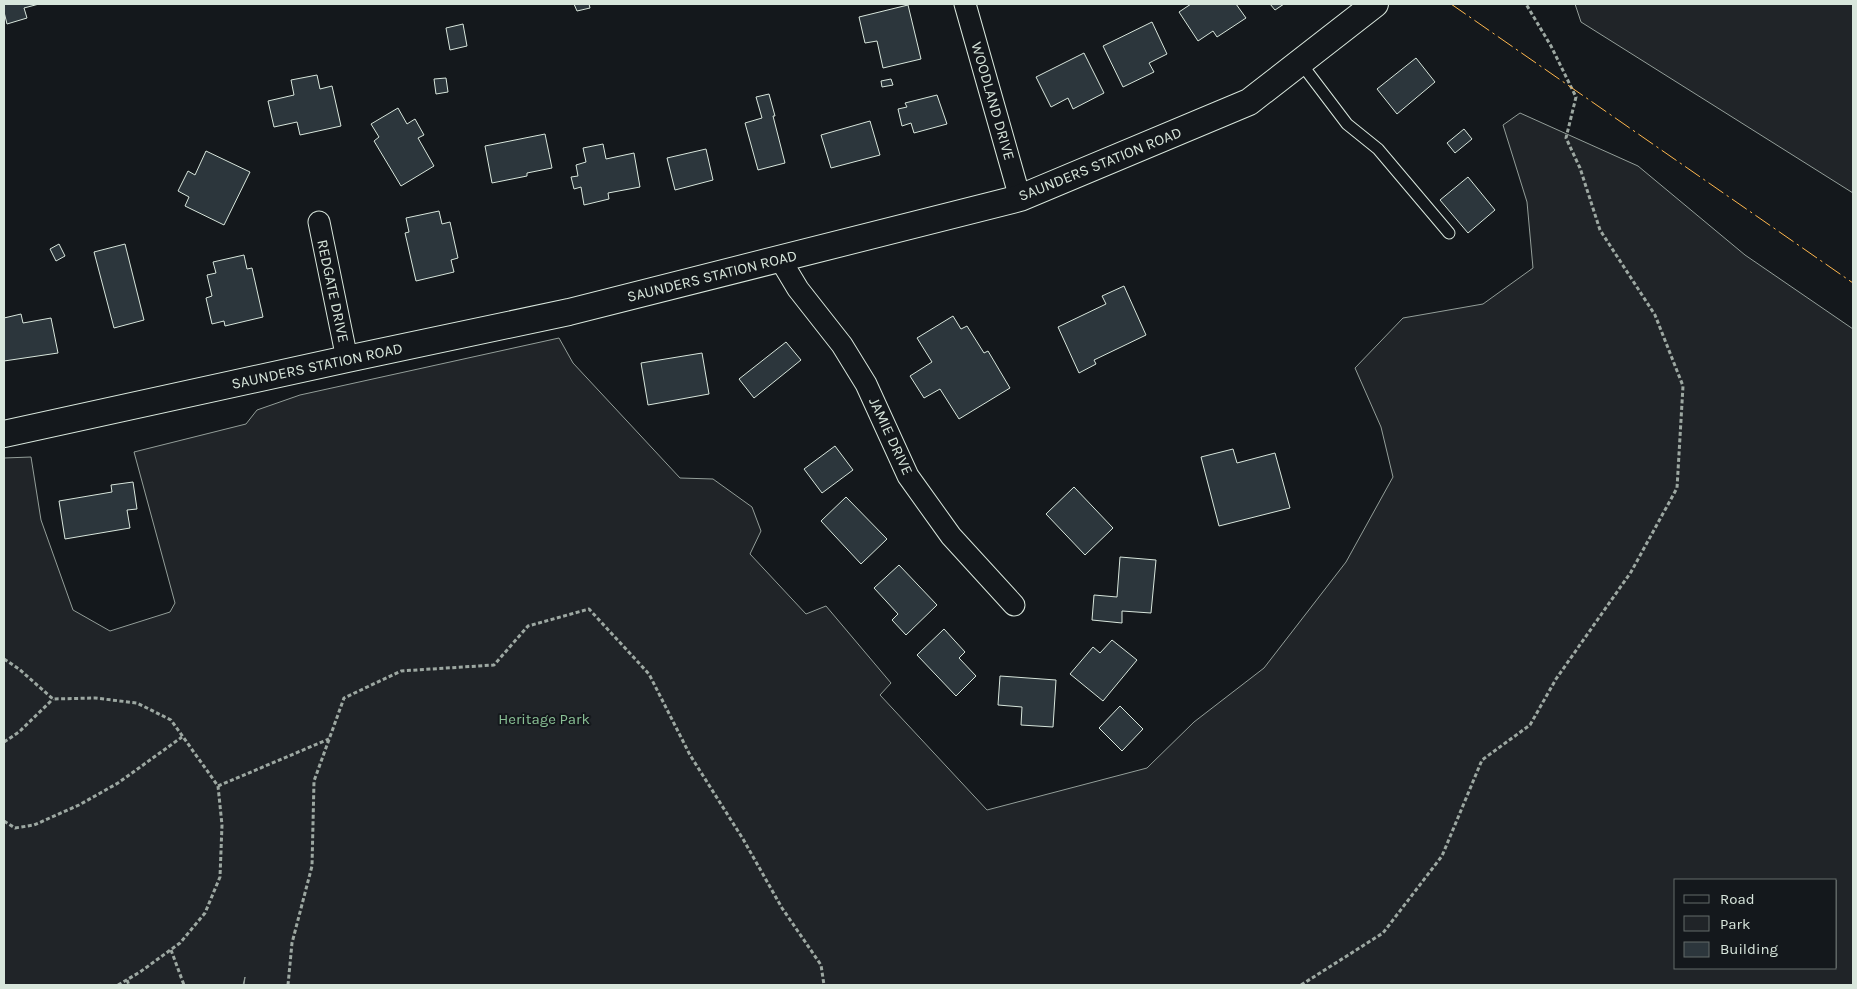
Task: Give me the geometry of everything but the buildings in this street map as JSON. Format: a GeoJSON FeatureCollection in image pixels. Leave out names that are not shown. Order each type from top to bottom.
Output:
{"type":"FeatureCollection","features":[{"type":"Feature","properties":{"kind":"street","name":"WOODLAND DRIVE"},"geometry":{"type":"LineString","coordinates":[[965,4],[1020,198]]}},
{"type":"Feature","properties":{"kind":"street","name":"SAUNDERS STATION ROAD"},"geometry":{"type":"LineString","coordinates":[[4,434],[569,312],[1020,198],[1249,102],[1375,4]]}},
{"type":"Feature","properties":{"kind":"street","name":"REDGATE DRIVE"},"geometry":{"type":"LineString","coordinates":[[319,222],[347,359]]}},
{"type":"Feature","properties":{"kind":"street","name":"JAMIE DRIVE"},"geometry":{"type":"LineString","coordinates":[[780,259],[798,289],[842,345],[866,384],[908,476],[951,536],[1014,605]]}},
{"type":"Feature","properties":{"kind":"lane"},"geometry":{"type":"LineString","coordinates":[[1300,62],[1347,124],[1378,149],[1448,233]]}},
{"type":"Feature","properties":{"kind":"path"},"geometry":{"type":"LineString","coordinates":[[1302,985],[1383,933],[1442,856],[1482,760],[1530,725],[1556,678],[1631,572],[1677,488],[1683,386],[1655,315],[1600,230],[1580,168],[1566,138],[1576,97],[1551,46],[1526,4]]}},
{"type":"Feature","properties":{"kind":"path"},"geometry":{"type":"LineString","coordinates":[[288,985],[292,942],[312,866],[314,781],[344,698],[401,671],[494,665],[528,626],[589,609],[649,674],[690,755],[744,839],[782,908],[821,965],[824,985]]}},
{"type":"Feature","properties":{"kind":"path"},"geometry":{"type":"LineString","coordinates":[[4,659],[19,669],[53,699]]}},
{"type":"Feature","properties":{"kind":"path"},"geometry":{"type":"LineString","coordinates":[[4,742],[19,732],[53,699],[95,698],[137,703],[170,720],[218,786],[222,824],[220,877],[205,913],[180,943],[118,985]]}},
{"type":"Feature","properties":{"kind":"path"},"geometry":{"type":"LineString","coordinates":[[4,821],[15,828],[34,825],[79,805],[118,783],[182,736]]}},
{"type":"Feature","properties":{"kind":"path"},"geometry":{"type":"LineString","coordinates":[[218,786],[330,739]]}},
{"type":"Feature","properties":{"kind":"path"},"geometry":{"type":"LineString","coordinates":[[171,950],[184,985]]}},
{"type":"Feature","properties":{"kind":"path"},"geometry":{"type":"LineString","coordinates":[[127,980],[129,985]]}},
{"type":"Feature","properties":{"kind":"green space"},"geometry":{"type":"Polygon","coordinates":[[[1575,4],[1853,4],[1853,193],[1581,22],[1575,4]]]}},
{"type":"Feature","properties":{"kind":"green space","name":"Heritage Park"},"geometry":{"type":"Polygon","coordinates":[[[1520,113],[1638,166],[1745,255],[1853,329],[1853,985],[244,985],[245,977],[243,985],[4,985],[4,458],[31,457],[41,520],[73,610],[110,631],[170,612],[175,603],[134,452],[246,424],[257,410],[300,395],[559,338],[573,363],[680,478],[713,479],[752,507],[761,531],[750,554],[806,614],[826,606],[891,683],[880,695],[987,810],[1147,768],[1194,722],[1264,668],[1346,562],[1393,477],[1381,427],[1355,368],[1403,318],[1483,304],[1533,268],[1527,202],[1503,125],[1520,113]]]}},
{"type":"Feature","properties":{"kind":"power"},"geometry":{"type":"LineString","coordinates":[[1451,4],[1853,283]]}}]}
